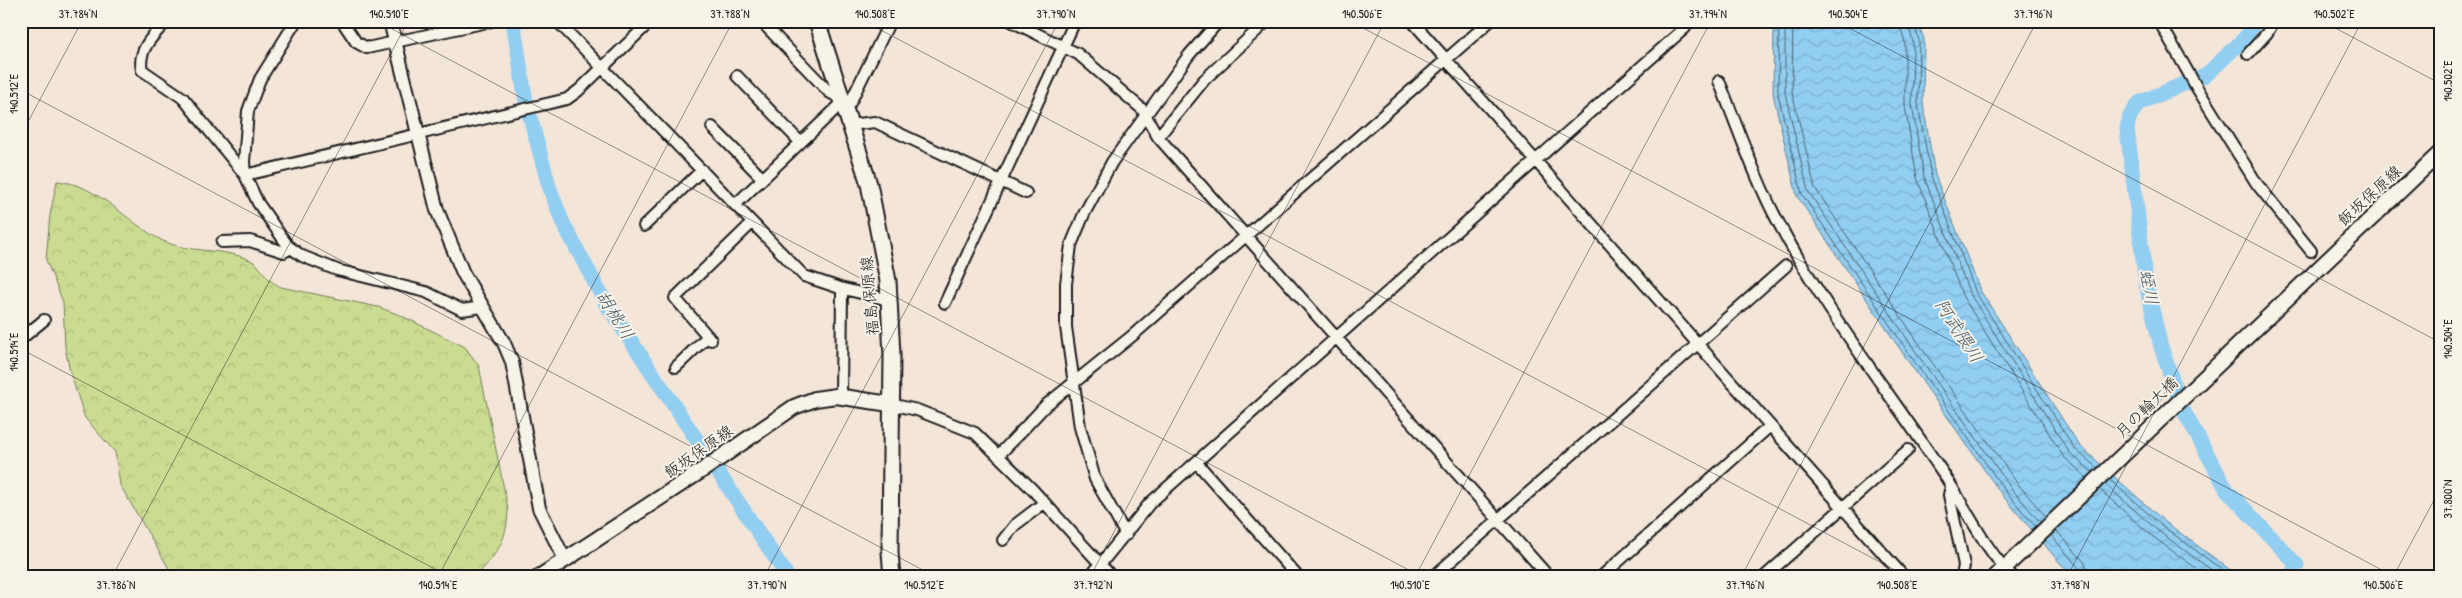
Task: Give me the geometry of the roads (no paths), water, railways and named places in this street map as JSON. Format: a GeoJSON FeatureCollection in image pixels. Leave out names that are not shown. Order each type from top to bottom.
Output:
{"type":"FeatureCollection","features":[{"type":"Feature","properties":{"kind":"main road","name":"福島保原線"},"geometry":{"type":"LineString","coordinates":[[817,21],[869,184],[884,252],[892,355],[890,404],[890,552],[892,577]]}},
{"type":"Feature","properties":{"kind":"main road","name":"飯坂保原線"},"geometry":{"type":"LineString","coordinates":[[2322,264],[2441,152]]}},
{"type":"Feature","properties":{"kind":"main road","name":"月の輪大橋"},"geometry":{"type":"LineString","coordinates":[[2004,574],[2322,264]]}},
{"type":"Feature","properties":{"kind":"main road","name":"飯坂保原線"},"geometry":{"type":"LineString","coordinates":[[538,577],[704,469],[794,407],[815,399],[841,396],[890,404]]}},
{"type":"Feature","properties":{"kind":"street"},"geometry":{"type":"LineString","coordinates":[[167,21],[146,46],[141,61],[142,70],[183,98],[245,175],[258,202],[291,248],[302,256],[337,270],[426,292],[462,310],[482,307]]}},
{"type":"Feature","properties":{"kind":"street"},"geometry":{"type":"LineString","coordinates":[[245,175],[244,162],[248,111],[254,93],[296,21]]}},
{"type":"Feature","properties":{"kind":"street"},"geometry":{"type":"LineString","coordinates":[[342,21],[356,42],[364,48],[492,21]]}},
{"type":"Feature","properties":{"kind":"street"},"geometry":{"type":"LineString","coordinates":[[390,21],[436,210],[458,263],[504,343],[512,362],[539,508],[565,560]]}},
{"type":"Feature","properties":{"kind":"street"},"geometry":{"type":"LineString","coordinates":[[557,21],[804,276],[840,288],[889,300]]}},
{"type":"Feature","properties":{"kind":"street"},"geometry":{"type":"LineString","coordinates":[[245,175],[418,136],[567,99],[578,92],[651,21]]}},
{"type":"Feature","properties":{"kind":"street"},"geometry":{"type":"LineString","coordinates":[[761,21],[843,103],[850,103],[890,21]]}},
{"type":"Feature","properties":{"kind":"street"},"geometry":{"type":"LineString","coordinates":[[1011,21],[1064,45],[1078,54],[1146,114],[1158,137],[1549,577]]}},
{"type":"Feature","properties":{"kind":"street"},"geometry":{"type":"LineString","coordinates":[[946,303],[1074,21]]}},
{"type":"Feature","properties":{"kind":"street"},"geometry":{"type":"LineString","coordinates":[[1126,535],[1092,471],[1080,428],[1075,380],[1066,327],[1066,284],[1071,245],[1084,214],[1112,162],[1189,54],[1220,21]]}},
{"type":"Feature","properties":{"kind":"street"},"geometry":{"type":"LineString","coordinates":[[1158,137],[1204,80],[1267,21]]}},
{"type":"Feature","properties":{"kind":"street"},"geometry":{"type":"LineString","coordinates":[[1412,21],[1904,577]]}},
{"type":"Feature","properties":{"kind":"street"},"geometry":{"type":"LineString","coordinates":[[998,456],[1031,419],[1075,380],[1132,336],[1490,21]]}},
{"type":"Feature","properties":{"kind":"street"},"geometry":{"type":"LineString","coordinates":[[2159,21],[2186,70],[2257,184],[2311,251]]}},
{"type":"Feature","properties":{"kind":"street"},"geometry":{"type":"LineString","coordinates":[[2248,54],[2267,33],[2274,21]]}},
{"type":"Feature","properties":{"kind":"street"},"geometry":{"type":"LineString","coordinates":[[1090,577],[1099,562],[1126,535],[1140,513],[1150,503],[1685,28]]}},
{"type":"Feature","properties":{"kind":"street"},"geometry":{"type":"LineString","coordinates":[[737,76],[800,142]]}},
{"type":"Feature","properties":{"kind":"street"},"geometry":{"type":"LineString","coordinates":[[1719,81],[1774,212],[1805,269],[1844,334],[1951,486],[2004,574]]}},
{"type":"Feature","properties":{"kind":"street"},"geometry":{"type":"LineString","coordinates":[[735,205],[843,103]]}},
{"type":"Feature","properties":{"kind":"street"},"geometry":{"type":"LineString","coordinates":[[850,125],[874,122],[1026,193]]}},
{"type":"Feature","properties":{"kind":"street"},"geometry":{"type":"LineString","coordinates":[[712,127],[762,178]]}},
{"type":"Feature","properties":{"kind":"street"},"geometry":{"type":"LineString","coordinates":[[644,226],[702,170]]}},
{"type":"Feature","properties":{"kind":"street"},"geometry":{"type":"LineString","coordinates":[[676,367],[709,338],[675,298],[752,223]]}},
{"type":"Feature","properties":{"kind":"street"},"geometry":{"type":"LineString","coordinates":[[222,242],[250,241],[284,252],[291,248]]}},
{"type":"Feature","properties":{"kind":"street"},"geometry":{"type":"LineString","coordinates":[[1433,577],[1786,266]]}},
{"type":"Feature","properties":{"kind":"street"},"geometry":{"type":"LineString","coordinates":[[840,288],[842,292],[841,396]]}},
{"type":"Feature","properties":{"kind":"street"},"geometry":{"type":"LineString","coordinates":[[21,339],[44,320]]}},
{"type":"Feature","properties":{"kind":"street"},"geometry":{"type":"LineString","coordinates":[[890,404],[917,410],[963,426],[975,433],[1044,502],[1112,577]]}},
{"type":"Feature","properties":{"kind":"street"},"geometry":{"type":"LineString","coordinates":[[1601,577],[1770,426]]}},
{"type":"Feature","properties":{"kind":"street"},"geometry":{"type":"LineString","coordinates":[[1764,577],[1908,450]]}},
{"type":"Feature","properties":{"kind":"street"},"geometry":{"type":"LineString","coordinates":[[1197,463],[1298,577]]}},
{"type":"Feature","properties":{"kind":"street"},"geometry":{"type":"LineString","coordinates":[[1951,486],[1948,494],[1964,565],[1962,577]]}},
{"type":"Feature","properties":{"kind":"street"},"geometry":{"type":"LineString","coordinates":[[1003,540],[1015,525],[1044,502]]}},
{"type":"Feature","properties":{"kind":"water","name":"阿武隈川"},"geometry":{"type":"Polygon","coordinates":[[[1774,21],[1917,21],[1924,39],[1923,104],[1935,175],[1980,290],[2079,445],[2164,521],[2240,577],[2072,577],[2002,495],[1910,364],[1797,196],[1773,94],[1774,21]]]}},
{"type":"Feature","properties":{"kind":"waterway","name":"胡桃川"},"geometry":{"type":"LineString","coordinates":[[513,21],[526,102],[549,186],[562,221],[605,302],[788,577]]}},
{"type":"Feature","properties":{"kind":"waterway","name":"蛭川"},"geometry":{"type":"LineString","coordinates":[[2255,21],[2245,38],[2207,74],[2139,103],[2130,116],[2127,128],[2146,284],[2161,347],[2182,408],[2227,490],[2297,565],[2291,577]]}}]}
